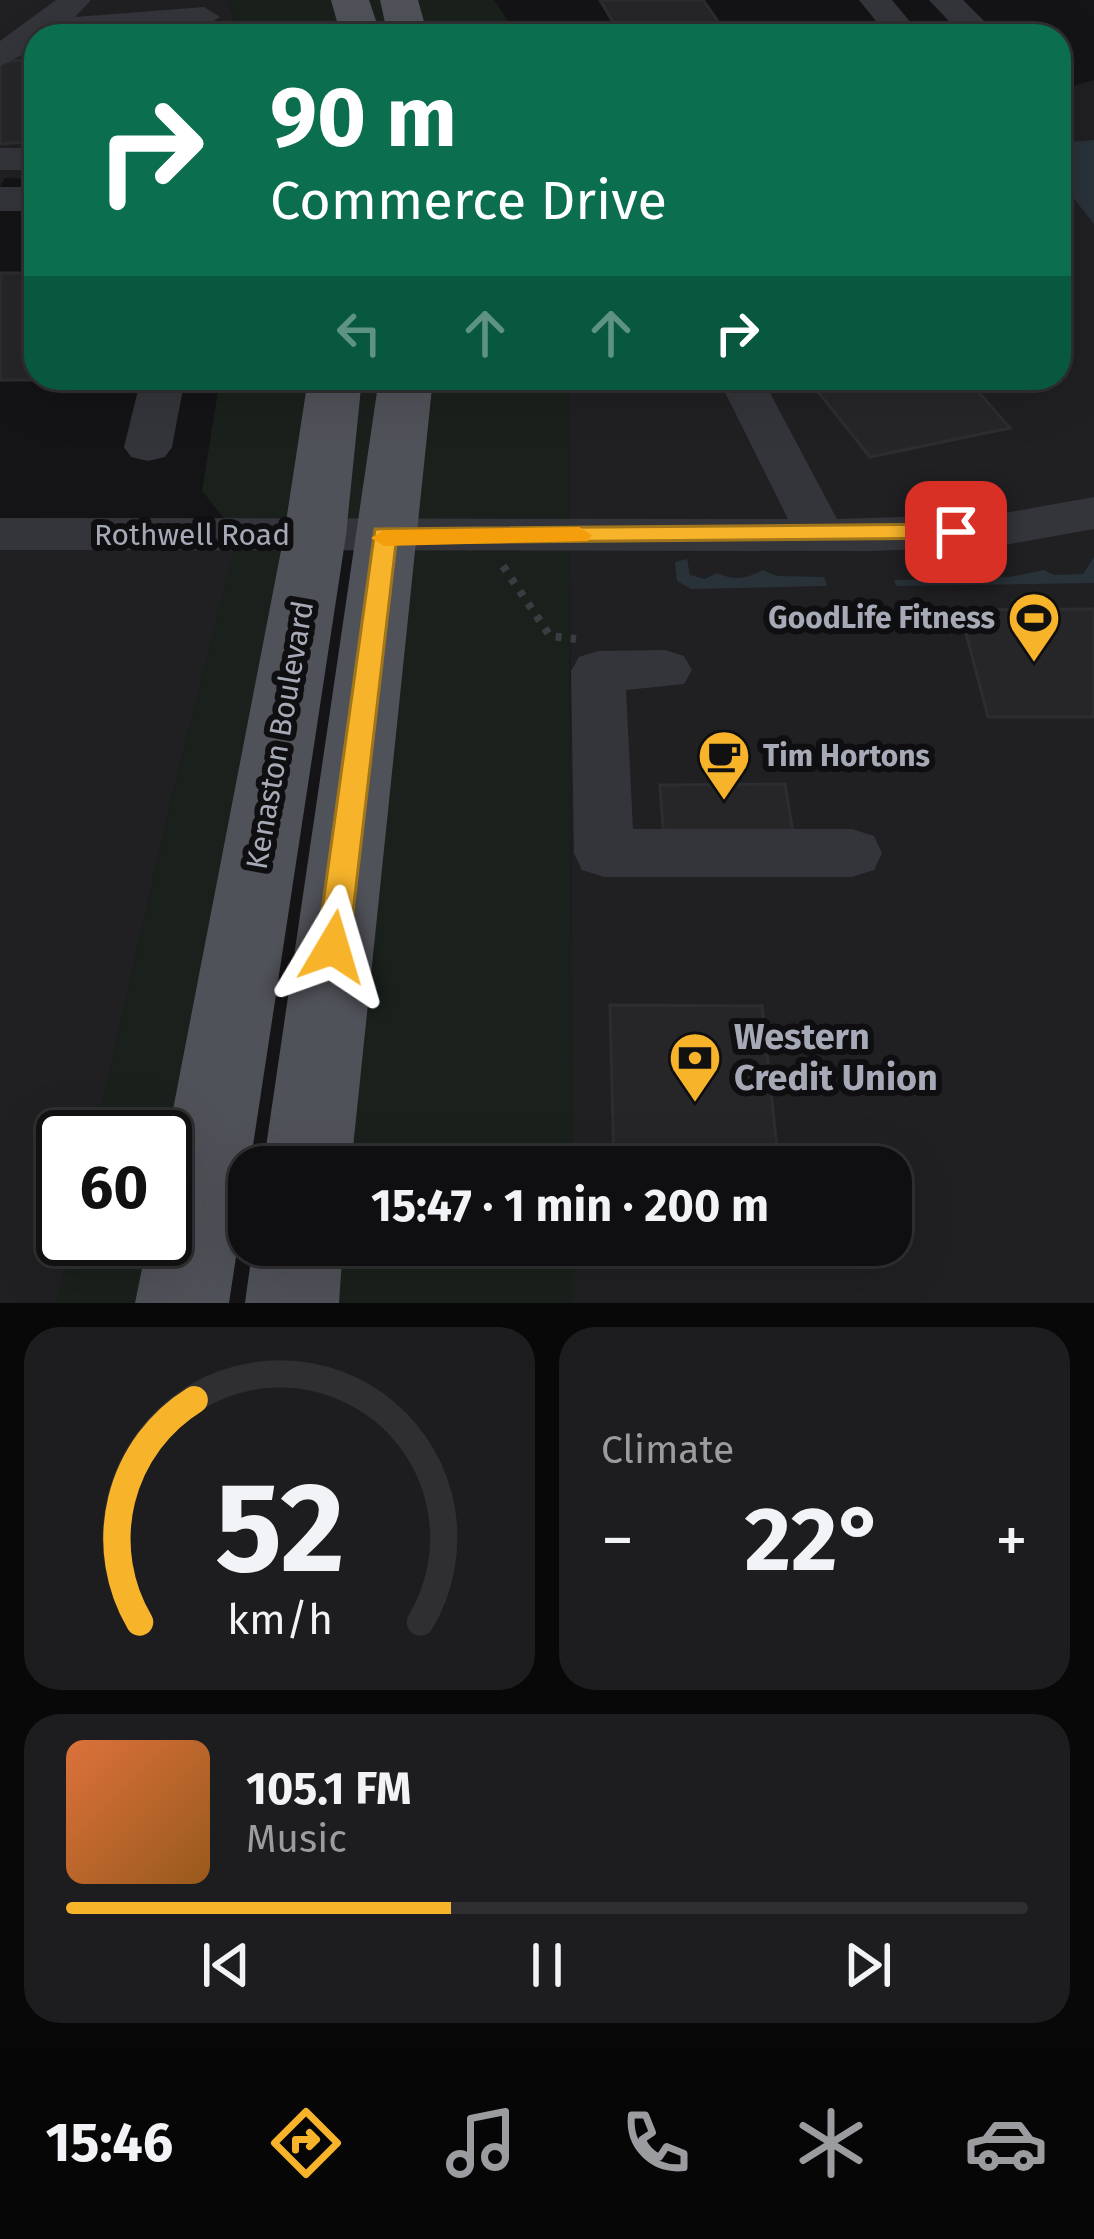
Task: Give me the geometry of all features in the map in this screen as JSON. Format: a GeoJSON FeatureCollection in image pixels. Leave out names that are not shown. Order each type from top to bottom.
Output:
{"type":"FeatureCollection","features":[{"type":"Feature","properties":{"kind":"main road","name":"Kenaston Boulevard"},"geometry":{"type":"LineString","coordinates":[[308,1146],[350,535],[336,390]]}},
{"type":"Feature","properties":{"kind":"main road","name":"Kenaston Boulevard"},"geometry":{"type":"LineString","coordinates":[[182,1303],[350,535],[402,390]]}},
{"type":"Feature","properties":{"kind":"main road"},"geometry":{"type":"LineString","coordinates":[[292,1303],[296,1266]]}},
{"type":"Feature","properties":{"kind":"street"},"geometry":{"type":"LineString","coordinates":[[49,24],[75,0]]}},
{"type":"Feature","properties":{"kind":"street"},"geometry":{"type":"LineString","coordinates":[[112,24],[144,0]]}},
{"type":"Feature","properties":{"kind":"street"},"geometry":{"type":"LineString","coordinates":[[875,0],[895,24]]}},
{"type":"Feature","properties":{"kind":"street"},"geometry":{"type":"LineString","coordinates":[[945,0],[970,24]]}},
{"type":"Feature","properties":{"kind":"street"},"geometry":{"type":"LineString","coordinates":[[112,24],[204,18]]}},
{"type":"Feature","properties":{"kind":"street"},"geometry":{"type":"LineString","coordinates":[[148,447],[160,390]]}},
{"type":"Feature","properties":{"kind":"street"},"geometry":{"type":"LineString","coordinates":[[746,390],[820,535]]}},
{"type":"Feature","properties":{"kind":"street","name":"Rothwell Road"},"geometry":{"type":"LineString","coordinates":[[0,534],[820,535],[999,530],[1094,513]]}},
{"type":"Feature","properties":{"kind":"street"},"geometry":{"type":"LineString","coordinates":[[664,670],[598,671],[604,854],[852,853]]}},
{"type":"Feature","properties":{"kind":"path"},"geometry":{"type":"LineString","coordinates":[[502,565],[550,636],[579,639]]}},
{"type":"Feature","properties":{"kind":"shaded area"},"geometry":{"type":"Polygon","coordinates":[[[0,0],[228,0],[235,24],[24,24],[24,179],[5,178],[0,187],[0,0]]]}},
{"type":"Feature","properties":{"kind":"shaded area"},"geometry":{"type":"Polygon","coordinates":[[[228,0],[494,0],[510,24],[236,24],[228,0]]]}},
{"type":"Feature","properties":{"kind":"shaded area"},"geometry":{"type":"Polygon","coordinates":[[[1094,80],[1094,1303],[573,1303],[573,1266],[912,1266],[912,1146],[573,1146],[569,390],[1071,390],[1071,87],[1094,80]]]}},
{"type":"Feature","properties":{"kind":"shaded area"},"geometry":{"type":"Polygon","coordinates":[[[1094,140],[1094,224],[1071,195],[1071,142],[1094,140]]]}},
{"type":"Feature","properties":{"kind":"shaded area"},"geometry":{"type":"Polygon","coordinates":[[[218,390],[569,390],[573,1146],[310,1146],[384,536],[315,535],[192,1220],[192,1110],[101,1110],[237,535],[202,491],[218,390]]]}},
{"type":"Feature","properties":{"kind":"shaded area"},"geometry":{"type":"Polygon","coordinates":[[[0,534],[238,535],[169,809],[101,1110],[36,1110],[36,1266],[66,1266],[57,1303],[0,1303],[0,534]]]}},
{"type":"Feature","properties":{"kind":"shaded area"},"geometry":{"type":"Polygon","coordinates":[[[1094,557],[1094,583],[896,586],[894,580],[1010,577],[1044,570],[1054,575],[1083,574],[1094,557]]]}},
{"type":"Feature","properties":{"kind":"shaded area"},"geometry":{"type":"Polygon","coordinates":[[[687,559],[690,575],[705,579],[717,573],[740,578],[763,570],[777,576],[824,577],[827,586],[691,589],[677,581],[675,562],[687,559]]]}},
{"type":"Feature","properties":{"kind":"shaded area"},"geometry":{"type":"Polygon","coordinates":[[[66,1266],[184,1266],[177,1303],[57,1303],[66,1266]]]}},
{"type":"Feature","properties":{"kind":"shaded area"},"geometry":{"type":"Polygon","coordinates":[[[296,1266],[573,1266],[573,1303],[292,1303],[296,1266]]]}},
{"type":"Feature","properties":{"kind":"building"},"geometry":{"type":"Polygon","coordinates":[[[600,0],[703,0],[720,24],[614,24],[600,0]]]}},
{"type":"Feature","properties":{"kind":"building"},"geometry":{"type":"Polygon","coordinates":[[[24,60],[24,142],[0,144],[0,62],[24,60]]]}},
{"type":"Feature","properties":{"kind":"building"},"geometry":{"type":"Polygon","coordinates":[[[0,273],[24,273],[24,380],[0,380],[0,273]]]}},
{"type":"Feature","properties":{"kind":"building"},"geometry":{"type":"Polygon","coordinates":[[[817,390],[977,390],[1010,428],[870,457],[817,390]]]}},
{"type":"Feature","properties":{"kind":"building","name":"GoodLife Fitness"},"geometry":{"type":"Polygon","coordinates":[[[1094,609],[1094,717],[988,717],[960,610],[1094,609]]]}},
{"type":"Feature","properties":{"kind":"building","name":"Tim Hortons"},"geometry":{"type":"Polygon","coordinates":[[[785,784],[794,839],[664,841],[660,785],[785,784]]]}},
{"type":"Feature","properties":{"kind":"building"},"geometry":{"type":"Polygon","coordinates":[[[610,1005],[762,1006],[777,1146],[613,1146],[610,1005]]]}},
{"type":"Feature","properties":{"kind":"slow traffic"},"geometry":{"type":"LineString","coordinates":[[384,538],[579,535]]}},
{"type":"Feature","properties":{"kind":"place","name":"GoodLife Fitness"},"geometry":{"type":"Point","coordinates":[1034,664]}},
{"type":"Feature","properties":{"kind":"place","name":"Tim Hortons"},"geometry":{"type":"Point","coordinates":[724,802]}},
{"type":"Feature","properties":{"kind":"place","name":"Western Credit Union"},"geometry":{"type":"Point","coordinates":[695,1104]}},
{"type":"Feature","properties":{"kind":"route"},"geometry":{"type":"LineString","coordinates":[[333,947],[384,535],[956,532]]}}]}
